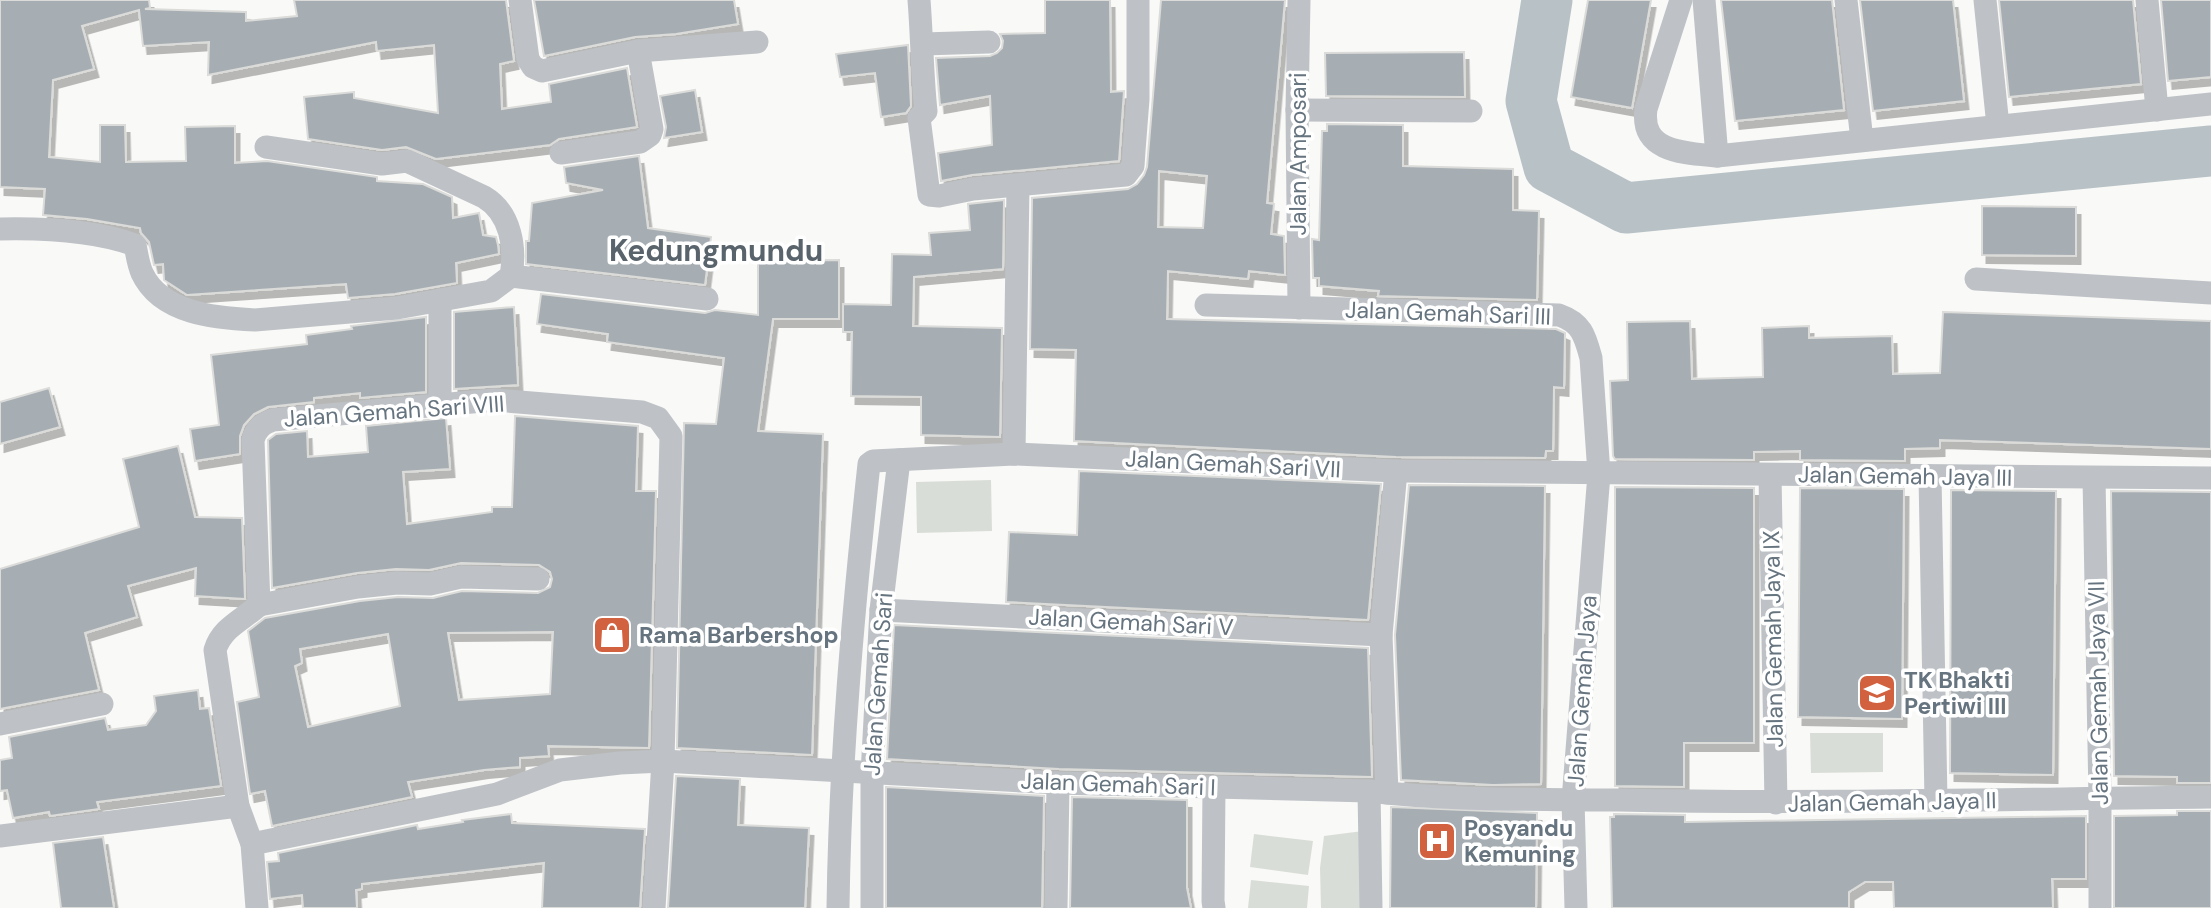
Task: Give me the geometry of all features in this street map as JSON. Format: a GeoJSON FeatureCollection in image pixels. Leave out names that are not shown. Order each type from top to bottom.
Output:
{"type":"FeatureCollection","features":[{"type":"Feature","properties":{"kind":"street"},"geometry":{"type":"LineString","coordinates":[[520,0],[528,60],[536,70],[638,51],[757,42]]}},
{"type":"Feature","properties":{"kind":"street"},"geometry":{"type":"LineString","coordinates":[[919,0],[926,111],[919,118],[929,195],[939,196],[1126,174],[1133,166],[1138,99],[1138,0]]}},
{"type":"Feature","properties":{"kind":"street","name":"Jalan Amposari"},"geometry":{"type":"LineString","coordinates":[[1299,0],[1299,308]]}},
{"type":"Feature","properties":{"kind":"street"},"geometry":{"type":"LineString","coordinates":[[1681,0],[1644,121],[1650,135],[1674,152],[1717,156],[2211,104]]}},
{"type":"Feature","properties":{"kind":"street"},"geometry":{"type":"LineString","coordinates":[[1704,0],[1717,156]]}},
{"type":"Feature","properties":{"kind":"street"},"geometry":{"type":"LineString","coordinates":[[1846,0],[1862,140]]}},
{"type":"Feature","properties":{"kind":"street"},"geometry":{"type":"LineString","coordinates":[[1985,0],[1998,126]]}},
{"type":"Feature","properties":{"kind":"street"},"geometry":{"type":"LineString","coordinates":[[2147,0],[2157,110]]}},
{"type":"Feature","properties":{"kind":"street"},"geometry":{"type":"LineString","coordinates":[[923,44],[989,42]]}},
{"type":"Feature","properties":{"kind":"street"},"geometry":{"type":"LineString","coordinates":[[561,153],[640,142],[650,135],[652,130],[638,51]]}},
{"type":"Feature","properties":{"kind":"street"},"geometry":{"type":"LineString","coordinates":[[1297,110],[1471,111]]}},
{"type":"Feature","properties":{"kind":"street"},"geometry":{"type":"LineString","coordinates":[[265,147],[382,163],[407,161],[484,197],[493,202],[508,228],[514,258],[511,276]]}},
{"type":"Feature","properties":{"kind":"street"},"geometry":{"type":"LineString","coordinates":[[1014,454],[1018,186]]}},
{"type":"Feature","properties":{"kind":"street"},"geometry":{"type":"LineString","coordinates":[[0,229],[29,228],[92,234],[135,245],[142,273],[167,300],[180,308],[221,317],[255,320],[397,308],[491,291],[511,276],[707,299]]}},
{"type":"Feature","properties":{"kind":"street"},"geometry":{"type":"LineString","coordinates":[[1976,279],[2211,293]]}},
{"type":"Feature","properties":{"kind":"street"},"geometry":{"type":"LineString","coordinates":[[440,300],[440,405]]}},
{"type":"Feature","properties":{"kind":"street","name":"Jalan Gemah Sari III"},"geometry":{"type":"LineString","coordinates":[[1206,305],[1559,315],[1572,320],[1586,339],[1591,358],[1599,474]]}},
{"type":"Feature","properties":{"kind":"street","name":"Jalan Gemah Sari VIII"},"geometry":{"type":"LineString","coordinates":[[259,605],[253,440],[259,427],[273,420],[494,400],[642,412],[658,418],[668,429],[671,442],[663,761],[654,908]]}},
{"type":"Feature","properties":{"kind":"street","name":"Jalan Gemah Sari VII"},"geometry":{"type":"LineString","coordinates":[[869,464],[878,460],[1014,454],[1396,471],[1599,474]]}},
{"type":"Feature","properties":{"kind":"street","name":"Jalan Gemah Sari"},"geometry":{"type":"LineString","coordinates":[[872,908],[872,774],[881,610],[899,460]]}},
{"type":"Feature","properties":{"kind":"street","name":"Jalan Gemah Sari"},"geometry":{"type":"LineString","coordinates":[[838,908],[841,771],[852,624],[869,464]]}},
{"type":"Feature","properties":{"kind":"street"},"geometry":{"type":"LineString","coordinates":[[1371,908],[1378,792],[1381,635],[1396,471]]}},
{"type":"Feature","properties":{"kind":"street","name":"Jalan Gemah Jaya III"},"geometry":{"type":"LineString","coordinates":[[1599,474],[2211,478]]}},
{"type":"Feature","properties":{"kind":"street","name":"Jalan Gemah Jaya"},"geometry":{"type":"LineString","coordinates":[[1576,908],[1573,800],[1599,474]]}},
{"type":"Feature","properties":{"kind":"street","name":"Jalan Gemah Jaya IX"},"geometry":{"type":"LineString","coordinates":[[1770,475],[1776,803]]}},
{"type":"Feature","properties":{"kind":"street"},"geometry":{"type":"LineString","coordinates":[[1930,477],[1936,802]]}},
{"type":"Feature","properties":{"kind":"street","name":"Jalan Gemah Jaya VII"},"geometry":{"type":"LineString","coordinates":[[2094,478],[2100,798],[2099,908]]}},
{"type":"Feature","properties":{"kind":"street"},"geometry":{"type":"LineString","coordinates":[[257,908],[251,844],[239,806],[215,650],[227,629],[259,605],[358,587],[397,583],[430,584],[460,577],[538,579]]}},
{"type":"Feature","properties":{"kind":"street","name":"Jalan Gemah Sari V"},"geometry":{"type":"LineString","coordinates":[[881,610],[1381,635]]}},
{"type":"Feature","properties":{"kind":"street"},"geometry":{"type":"LineString","coordinates":[[0,724],[102,704]]}},
{"type":"Feature","properties":{"kind":"street"},"geometry":{"type":"LineString","coordinates":[[251,844],[497,794],[566,768],[663,761]]}},
{"type":"Feature","properties":{"kind":"street","name":"Jalan Gemah Sari I"},"geometry":{"type":"LineString","coordinates":[[663,761],[1058,782],[1378,792],[1409,797],[1573,800]]}},
{"type":"Feature","properties":{"kind":"street"},"geometry":{"type":"LineString","coordinates":[[1056,908],[1058,782]]}},
{"type":"Feature","properties":{"kind":"street"},"geometry":{"type":"LineString","coordinates":[[1214,787],[1214,908]]}},
{"type":"Feature","properties":{"kind":"street","name":"Jalan Gemah Jaya II"},"geometry":{"type":"LineString","coordinates":[[1573,800],[1776,803],[2211,797]]}},
{"type":"Feature","properties":{"kind":"street"},"geometry":{"type":"LineString","coordinates":[[0,836],[239,806]]}},
{"type":"Feature","properties":{"kind":"shaded area"},"geometry":{"type":"Polygon","coordinates":[[[991,480],[992,531],[917,533],[916,482],[991,480]]]}},
{"type":"Feature","properties":{"kind":"shaded area"},"geometry":{"type":"Polygon","coordinates":[[[1810,733],[1883,733],[1883,772],[1811,773],[1810,733]]]}},
{"type":"Feature","properties":{"kind":"shaded area"},"geometry":{"type":"Polygon","coordinates":[[[1363,831],[1364,908],[1321,908],[1320,868],[1324,836],[1363,831]]]}},
{"type":"Feature","properties":{"kind":"shaded area"},"geometry":{"type":"Polygon","coordinates":[[[1254,834],[1313,841],[1308,875],[1250,867],[1254,834]]]}},
{"type":"Feature","properties":{"kind":"shaded area"},"geometry":{"type":"Polygon","coordinates":[[[1251,880],[1309,886],[1307,908],[1248,908],[1251,880]]]}},
{"type":"Feature","properties":{"kind":"building"},"geometry":{"type":"Polygon","coordinates":[[[0,0],[149,0],[150,8],[145,9],[246,12],[246,21],[297,16],[294,0],[506,0],[514,61],[500,64],[502,109],[551,102],[549,84],[627,68],[637,127],[559,139],[550,145],[436,159],[406,147],[382,150],[308,139],[304,97],[354,92],[354,98],[438,113],[434,45],[377,51],[376,42],[208,75],[209,42],[143,46],[139,10],[82,26],[94,69],[53,80],[49,157],[100,162],[100,125],[125,125],[126,162],[186,161],[185,127],[235,126],[235,163],[267,161],[377,177],[377,181],[423,184],[452,197],[453,218],[479,213],[483,235],[496,237],[498,245],[499,254],[456,263],[457,283],[395,294],[348,298],[346,284],[187,295],[164,280],[163,264],[154,265],[149,242],[140,228],[43,215],[45,189],[0,187],[0,0]]]}},
{"type":"Feature","properties":{"kind":"building"},"geometry":{"type":"Polygon","coordinates":[[[534,0],[734,0],[738,24],[676,34],[635,37],[544,56],[534,0]]]}},
{"type":"Feature","properties":{"kind":"building"},"geometry":{"type":"Polygon","coordinates":[[[1045,0],[1110,0],[1111,92],[1124,91],[1119,161],[972,175],[941,181],[938,153],[992,145],[990,96],[940,105],[936,58],[990,56],[1002,48],[1000,34],[1045,33],[1045,0]]]}},
{"type":"Feature","properties":{"kind":"building"},"geometry":{"type":"Polygon","coordinates":[[[1161,0],[1285,0],[1267,203],[1274,204],[1271,234],[1284,236],[1285,275],[1249,271],[1248,279],[1168,271],[1167,319],[1556,329],[1565,333],[1564,388],[1554,387],[1553,451],[1546,451],[1545,458],[1396,457],[1074,441],[1076,350],[1030,349],[1032,198],[1128,189],[1137,184],[1147,167],[1161,0]],[[1159,171],[1158,227],[1203,228],[1207,176],[1159,171]]]}},
{"type":"Feature","properties":{"kind":"building"},"geometry":{"type":"Polygon","coordinates":[[[1588,0],[1651,0],[1632,108],[1571,97],[1588,0]]]}},
{"type":"Feature","properties":{"kind":"building"},"geometry":{"type":"Polygon","coordinates":[[[1721,0],[1832,0],[1844,110],[1735,121],[1721,0]]]}},
{"type":"Feature","properties":{"kind":"building"},"geometry":{"type":"Polygon","coordinates":[[[1860,0],[1953,0],[1964,101],[1873,111],[1860,0]]]}},
{"type":"Feature","properties":{"kind":"building"},"geometry":{"type":"Polygon","coordinates":[[[1999,0],[2133,0],[2141,84],[2009,97],[1999,0]]]}},
{"type":"Feature","properties":{"kind":"building"},"geometry":{"type":"Polygon","coordinates":[[[2161,0],[2211,0],[2211,77],[2168,81],[2161,0]]]}},
{"type":"Feature","properties":{"kind":"building"},"geometry":{"type":"Polygon","coordinates":[[[908,45],[911,106],[906,113],[881,117],[875,73],[840,77],[836,54],[908,45]]]}},
{"type":"Feature","properties":{"kind":"building"},"geometry":{"type":"Polygon","coordinates":[[[1464,52],[1465,97],[1326,96],[1325,53],[1464,52]]]}},
{"type":"Feature","properties":{"kind":"building"},"geometry":{"type":"Polygon","coordinates":[[[695,90],[702,132],[664,138],[666,127],[660,96],[695,90]]]}},
{"type":"Feature","properties":{"kind":"building"},"geometry":{"type":"Polygon","coordinates":[[[1327,124],[1403,125],[1403,166],[1513,169],[1513,210],[1539,211],[1537,300],[1378,296],[1379,291],[1319,286],[1319,278],[1313,278],[1312,239],[1319,240],[1322,131],[1327,131],[1327,124]]]}},
{"type":"Feature","properties":{"kind":"building"},"geometry":{"type":"Polygon","coordinates":[[[639,156],[648,228],[711,237],[705,285],[526,264],[526,241],[529,241],[532,203],[603,190],[566,183],[564,167],[639,156]]]}},
{"type":"Feature","properties":{"kind":"building"},"geometry":{"type":"Polygon","coordinates":[[[1004,200],[1003,269],[914,277],[913,326],[1002,328],[1000,437],[921,435],[921,397],[851,396],[852,332],[843,332],[843,304],[891,305],[892,254],[931,255],[929,233],[970,230],[968,204],[1004,200]]]}},
{"type":"Feature","properties":{"kind":"building"},"geometry":{"type":"Polygon","coordinates":[[[1982,206],[2076,207],[2076,256],[1982,255],[1982,206]]]}},
{"type":"Feature","properties":{"kind":"building"},"geometry":{"type":"Polygon","coordinates":[[[839,260],[839,319],[773,319],[758,431],[823,434],[812,755],[677,748],[684,423],[716,424],[724,358],[607,342],[608,334],[537,324],[541,294],[705,313],[715,310],[758,315],[758,261],[839,260]]]}},
{"type":"Feature","properties":{"kind":"building"},"geometry":{"type":"Polygon","coordinates":[[[514,307],[518,385],[454,389],[454,312],[514,307]]]}},
{"type":"Feature","properties":{"kind":"building"},"geometry":{"type":"Polygon","coordinates":[[[1943,312],[2211,321],[2211,449],[1940,440],[1940,448],[1905,449],[1905,461],[1800,460],[1800,451],[1754,452],[1754,460],[1615,459],[1613,456],[1610,381],[1628,380],[1627,322],[1690,321],[1692,379],[1763,377],[1762,328],[1809,326],[1809,338],[1892,336],[1893,374],[1940,373],[1943,312]]]}},
{"type":"Feature","properties":{"kind":"building"},"geometry":{"type":"Polygon","coordinates":[[[426,317],[426,392],[360,398],[360,393],[268,407],[254,414],[244,425],[240,436],[240,454],[195,461],[190,429],[219,425],[211,355],[307,344],[306,335],[352,329],[351,326],[426,317]]]}},
{"type":"Feature","properties":{"kind":"building"},"geometry":{"type":"Polygon","coordinates":[[[49,388],[60,427],[0,444],[0,402],[49,388]]]}},
{"type":"Feature","properties":{"kind":"building"},"geometry":{"type":"Polygon","coordinates":[[[515,416],[638,426],[636,491],[656,491],[649,748],[548,746],[549,756],[520,758],[520,767],[408,782],[412,797],[272,826],[265,791],[250,794],[237,702],[259,697],[248,631],[265,618],[360,601],[398,597],[433,598],[462,591],[538,593],[550,587],[552,579],[550,572],[539,565],[461,563],[429,570],[396,569],[357,573],[272,588],[268,440],[276,434],[307,431],[308,457],[368,452],[366,426],[446,418],[450,469],[403,472],[407,524],[492,512],[492,507],[512,507],[515,416]],[[553,632],[448,633],[459,700],[550,694],[553,632]],[[388,634],[300,649],[302,663],[295,666],[308,727],[400,706],[388,634]]]}},
{"type":"Feature","properties":{"kind":"building"},"geometry":{"type":"Polygon","coordinates":[[[178,446],[195,517],[242,518],[245,599],[195,596],[196,568],[128,586],[137,617],[85,633],[99,690],[0,709],[0,569],[139,527],[123,459],[178,446]]]}},
{"type":"Feature","properties":{"kind":"building"},"geometry":{"type":"Polygon","coordinates":[[[1079,471],[1381,484],[1368,620],[1006,602],[1009,532],[1077,535],[1079,471]]]}},
{"type":"Feature","properties":{"kind":"building"},"geometry":{"type":"Polygon","coordinates":[[[1409,485],[1545,486],[1541,784],[1493,785],[1401,780],[1395,635],[1409,485]]]}},
{"type":"Feature","properties":{"kind":"building"},"geometry":{"type":"Polygon","coordinates":[[[1615,487],[1754,488],[1754,743],[1684,743],[1684,787],[1615,786],[1615,487]]]}},
{"type":"Feature","properties":{"kind":"building"},"geometry":{"type":"Polygon","coordinates":[[[1800,488],[1904,489],[1902,719],[1798,717],[1800,488]]]}},
{"type":"Feature","properties":{"kind":"building"},"geometry":{"type":"Polygon","coordinates":[[[1951,490],[2056,491],[2053,775],[1950,773],[1951,490]]]}},
{"type":"Feature","properties":{"kind":"building"},"geometry":{"type":"Polygon","coordinates":[[[2111,491],[2211,492],[2211,783],[2177,783],[2177,777],[2114,776],[2111,491]]]}},
{"type":"Feature","properties":{"kind":"building"},"geometry":{"type":"Polygon","coordinates":[[[894,625],[1368,648],[1372,777],[1059,769],[887,759],[894,625]]]}},
{"type":"Feature","properties":{"kind":"building"},"geometry":{"type":"Polygon","coordinates":[[[198,690],[200,709],[209,708],[221,786],[97,802],[99,809],[50,816],[49,812],[13,818],[7,790],[0,791],[0,760],[12,758],[9,737],[105,718],[108,730],[146,725],[156,711],[154,696],[198,690]]]}},
{"type":"Feature","properties":{"kind":"building"},"geometry":{"type":"Polygon","coordinates":[[[676,776],[740,779],[738,825],[809,828],[805,908],[668,908],[676,776]]]}},
{"type":"Feature","properties":{"kind":"building"},"geometry":{"type":"Polygon","coordinates":[[[886,787],[1044,796],[1042,908],[886,908],[886,787]]]}},
{"type":"Feature","properties":{"kind":"building"},"geometry":{"type":"Polygon","coordinates":[[[1072,797],[1187,800],[1187,888],[1191,908],[1070,908],[1072,797]]]}},
{"type":"Feature","properties":{"kind":"building"},"geometry":{"type":"Polygon","coordinates":[[[1391,807],[1537,813],[1536,908],[1390,908],[1391,807]]]}},
{"type":"Feature","properties":{"kind":"building"},"geometry":{"type":"Polygon","coordinates":[[[2177,811],[2211,811],[2211,908],[2114,908],[2114,816],[2177,815],[2177,811]]]}},
{"type":"Feature","properties":{"kind":"building"},"geometry":{"type":"Polygon","coordinates":[[[511,814],[512,823],[645,829],[640,908],[542,908],[544,863],[362,884],[362,889],[356,890],[357,908],[303,908],[302,895],[270,899],[267,862],[279,861],[278,853],[417,825],[418,829],[511,814]]]}},
{"type":"Feature","properties":{"kind":"building"},"geometry":{"type":"Polygon","coordinates":[[[1614,814],[1685,815],[1685,822],[2086,816],[2086,879],[2052,879],[2053,908],[1894,908],[1893,882],[1865,882],[1849,892],[1849,908],[1612,908],[1610,817],[1614,817],[1614,814]]]}},
{"type":"Feature","properties":{"kind":"building"},"geometry":{"type":"Polygon","coordinates":[[[103,837],[114,908],[61,908],[53,843],[103,837]]]}},
{"type":"Feature","properties":{"kind":"waterway"},"geometry":{"type":"LineString","coordinates":[[1547,0],[1531,101],[1549,167],[1626,208],[2211,151]]}},
{"type":"Feature","properties":{"kind":"place","name":"Rama Barbershop"},"geometry":{"type":"Point","coordinates":[612,635]}},
{"type":"Feature","properties":{"kind":"place","name":"TK Bhakti Pertiwi III"},"geometry":{"type":"Point","coordinates":[1877,693]}},
{"type":"Feature","properties":{"kind":"place","name":"Posyandu Kemuning"},"geometry":{"type":"Point","coordinates":[1437,841]}},
{"type":"Feature","properties":{"kind":"district","name":"Kedungmundu"},"geometry":{"type":"Point","coordinates":[716,250]}}]}
